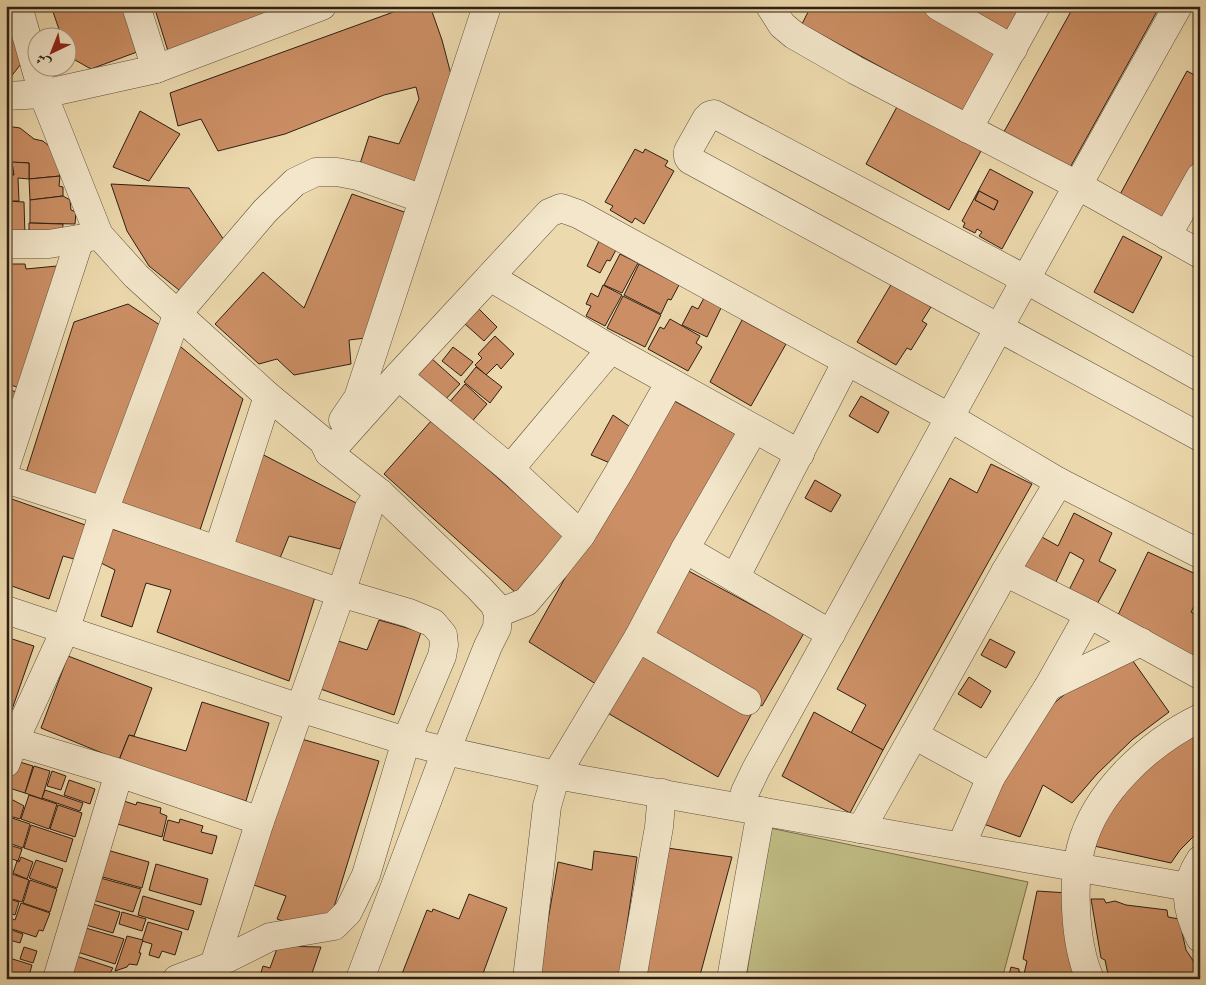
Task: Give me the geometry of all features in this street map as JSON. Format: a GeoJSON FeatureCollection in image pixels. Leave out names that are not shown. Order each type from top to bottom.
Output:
{"type":"FeatureCollection","features":[{"type":"Feature","properties":{"kind":"street"},"geometry":{"type":"LineString","coordinates":[[18,6],[43,94],[90,237],[380,493],[479,588],[494,604],[498,613],[497,628],[446,751],[360,979]]}},
{"type":"Feature","properties":{"kind":"street"},"geometry":{"type":"LineString","coordinates":[[136,6],[156,69]]}},
{"type":"Feature","properties":{"kind":"street"},"geometry":{"type":"LineString","coordinates":[[6,96],[43,94],[156,69],[322,6]]}},
{"type":"Feature","properties":{"kind":"street"},"geometry":{"type":"LineString","coordinates":[[326,447],[336,428],[358,398],[487,6]]}},
{"type":"Feature","properties":{"kind":"street"},"geometry":{"type":"LineString","coordinates":[[770,6],[782,25],[794,35],[854,70],[1077,185],[1200,254]]}},
{"type":"Feature","properties":{"kind":"street"},"geometry":{"type":"LineString","coordinates":[[938,6],[1013,49]]}},
{"type":"Feature","properties":{"kind":"street"},"geometry":{"type":"LineString","coordinates":[[968,128],[1036,6]]}},
{"type":"Feature","properties":{"kind":"street"},"geometry":{"type":"LineString","coordinates":[[731,979],[751,809],[745,792],[998,327],[1178,6]]}},
{"type":"Feature","properties":{"kind":"street"},"geometry":{"type":"LineString","coordinates":[[1200,377],[1025,280],[714,114],[706,119],[688,151],[690,160],[1200,437]]}},
{"type":"Feature","properties":{"kind":"street"},"geometry":{"type":"LineString","coordinates":[[260,820],[119,773],[9,748],[66,628],[104,511],[178,313],[265,212],[295,182],[316,172],[337,172],[358,176],[423,199]]}},
{"type":"Feature","properties":{"kind":"street"},"geometry":{"type":"LineString","coordinates":[[1167,236],[1200,177]]}},
{"type":"Feature","properties":{"kind":"street"},"geometry":{"type":"LineString","coordinates":[[326,447],[398,376],[549,213],[561,208],[578,214],[949,417],[1059,482],[1200,554]]}},
{"type":"Feature","properties":{"kind":"street"},"geometry":{"type":"LineString","coordinates":[[6,244],[49,244],[90,237]]}},
{"type":"Feature","properties":{"kind":"street"},"geometry":{"type":"LineString","coordinates":[[6,465],[90,237]]}},
{"type":"Feature","properties":{"kind":"street"},"geometry":{"type":"LineString","coordinates":[[490,277],[611,349],[800,454]]}},
{"type":"Feature","properties":{"kind":"street"},"geometry":{"type":"LineString","coordinates":[[510,469],[611,349]]}},
{"type":"Feature","properties":{"kind":"street"},"geometry":{"type":"LineString","coordinates":[[735,578],[847,361]]}},
{"type":"Feature","properties":{"kind":"street"},"geometry":{"type":"LineString","coordinates":[[398,376],[510,469],[581,535]]}},
{"type":"Feature","properties":{"kind":"street"},"geometry":{"type":"LineString","coordinates":[[498,613],[526,602],[581,535],[620,472],[670,382]]}},
{"type":"Feature","properties":{"kind":"street"},"geometry":{"type":"LineString","coordinates":[[218,550],[268,396]]}},
{"type":"Feature","properties":{"kind":"street"},"geometry":{"type":"LineString","coordinates":[[527,979],[547,806],[556,774],[638,638],[685,548],[754,429]]}},
{"type":"Feature","properties":{"kind":"street"},"geometry":{"type":"LineString","coordinates":[[6,479],[340,593],[409,613],[433,623],[442,634],[444,645],[442,656],[406,741],[366,875],[348,912],[334,926],[270,938],[214,965],[177,979]]}},
{"type":"Feature","properties":{"kind":"street"},"geometry":{"type":"LineString","coordinates":[[861,829],[1005,572],[1059,482]]}},
{"type":"Feature","properties":{"kind":"street"},"geometry":{"type":"LineString","coordinates":[[214,965],[260,820],[369,508],[380,493]]}},
{"type":"Feature","properties":{"kind":"street"},"geometry":{"type":"LineString","coordinates":[[685,548],[831,634]]}},
{"type":"Feature","properties":{"kind":"street"},"geometry":{"type":"LineString","coordinates":[[1005,572],[1089,614],[1200,675]]}},
{"type":"Feature","properties":{"kind":"street"},"geometry":{"type":"LineString","coordinates":[[6,610],[66,628],[300,708],[406,741],[446,751],[662,794],[1188,887]]}},
{"type":"Feature","properties":{"kind":"street"},"geometry":{"type":"LineString","coordinates":[[961,846],[991,778],[1048,687],[1089,614]]}},
{"type":"Feature","properties":{"kind":"street"},"geometry":{"type":"LineString","coordinates":[[638,638],[747,701]]}},
{"type":"Feature","properties":{"kind":"street"},"geometry":{"type":"LineString","coordinates":[[1048,687],[1141,642]]}},
{"type":"Feature","properties":{"kind":"street"},"geometry":{"type":"LineString","coordinates":[[1090,979],[1082,960],[1077,934],[1075,898],[1081,847],[1090,822],[1102,803],[1131,766],[1179,728],[1200,718]]}},
{"type":"Feature","properties":{"kind":"street"},"geometry":{"type":"LineString","coordinates":[[914,735],[991,778]]}},
{"type":"Feature","properties":{"kind":"street"},"geometry":{"type":"LineString","coordinates":[[57,979],[119,773]]}},
{"type":"Feature","properties":{"kind":"street"},"geometry":{"type":"LineString","coordinates":[[632,979],[660,827],[662,794]]}},
{"type":"Feature","properties":{"kind":"street"},"geometry":{"type":"LineString","coordinates":[[1200,860],[1193,871],[1188,887],[1188,910],[1200,938]]}},
{"type":"Feature","properties":{"kind":"shaded area"},"geometry":{"type":"Polygon","coordinates":[[[770,828],[1028,882],[1002,979],[746,979],[770,828]]]}},
{"type":"Feature","properties":{"kind":"building"},"geometry":{"type":"Polygon","coordinates":[[[51,6],[123,6],[137,52],[91,69],[78,62],[78,28],[59,28],[51,6]]]}},
{"type":"Feature","properties":{"kind":"building"},"geometry":{"type":"Polygon","coordinates":[[[154,6],[301,6],[168,51],[154,6]]]}},
{"type":"Feature","properties":{"kind":"building"},"geometry":{"type":"Polygon","coordinates":[[[410,6],[430,6],[442,40],[454,86],[422,190],[359,167],[369,136],[399,144],[419,99],[416,87],[384,95],[285,134],[218,151],[201,119],[178,126],[170,93],[410,6]]]}},
{"type":"Feature","properties":{"kind":"building"},"geometry":{"type":"Polygon","coordinates":[[[811,6],[919,6],[1011,55],[976,119],[802,24],[811,6]]]}},
{"type":"Feature","properties":{"kind":"building"},"geometry":{"type":"Polygon","coordinates":[[[964,6],[1040,6],[1023,39],[964,6]]]}},
{"type":"Feature","properties":{"kind":"building"},"geometry":{"type":"Polygon","coordinates":[[[1074,6],[1160,6],[1067,173],[1001,137],[1074,6]]]}},
{"type":"Feature","properties":{"kind":"building"},"geometry":{"type":"Polygon","coordinates":[[[6,8],[24,60],[6,83],[6,8]]]}},
{"type":"Feature","properties":{"kind":"building"},"geometry":{"type":"Polygon","coordinates":[[[1187,71],[1200,78],[1200,191],[1177,233],[1117,200],[1187,71]]]}},
{"type":"Feature","properties":{"kind":"building"},"geometry":{"type":"Polygon","coordinates":[[[898,105],[981,151],[949,210],[866,164],[898,105]]]}},
{"type":"Feature","properties":{"kind":"building"},"geometry":{"type":"Polygon","coordinates":[[[140,111],[180,134],[149,181],[113,167],[140,111]]]}},
{"type":"Feature","properties":{"kind":"building"},"geometry":{"type":"Polygon","coordinates":[[[6,126],[20,128],[34,139],[43,141],[55,151],[59,162],[60,176],[29,179],[29,163],[6,162],[6,126]]]}},
{"type":"Feature","properties":{"kind":"building"},"geometry":{"type":"Polygon","coordinates":[[[635,149],[643,153],[645,149],[668,161],[665,166],[674,171],[644,224],[635,218],[632,223],[610,210],[613,206],[605,202],[635,149]]]}},
{"type":"Feature","properties":{"kind":"building"},"geometry":{"type":"Polygon","coordinates":[[[6,162],[12,162],[14,175],[6,175],[6,162]]]}},
{"type":"Feature","properties":{"kind":"building"},"geometry":{"type":"Polygon","coordinates":[[[12,162],[29,163],[29,179],[18,178],[19,201],[6,201],[6,175],[14,175],[12,162]]]}},
{"type":"Feature","properties":{"kind":"building"},"geometry":{"type":"Polygon","coordinates":[[[990,169],[1033,192],[1002,249],[979,236],[982,232],[977,229],[975,233],[963,227],[965,223],[962,221],[990,169]],[[979,191],[975,200],[994,210],[998,201],[979,191]]]}},
{"type":"Feature","properties":{"kind":"building"},"geometry":{"type":"Polygon","coordinates":[[[60,176],[59,186],[63,187],[63,196],[30,200],[29,179],[60,176]]]}},
{"type":"Feature","properties":{"kind":"building"},"geometry":{"type":"Polygon","coordinates":[[[111,184],[189,188],[228,246],[184,294],[149,266],[127,231],[111,184]]]}},
{"type":"Feature","properties":{"kind":"building"},"geometry":{"type":"Polygon","coordinates":[[[979,191],[998,201],[994,210],[975,200],[979,191]]]}},
{"type":"Feature","properties":{"kind":"building"},"geometry":{"type":"Polygon","coordinates":[[[352,194],[413,215],[374,337],[349,340],[351,364],[294,375],[277,359],[259,364],[215,324],[263,272],[304,308],[352,194]]]}},
{"type":"Feature","properties":{"kind":"building"},"geometry":{"type":"Polygon","coordinates":[[[63,196],[70,200],[71,210],[76,212],[75,224],[30,223],[30,200],[63,196]]]}},
{"type":"Feature","properties":{"kind":"building"},"geometry":{"type":"Polygon","coordinates":[[[6,201],[24,202],[25,237],[6,236],[6,201]]]}},
{"type":"Feature","properties":{"kind":"building"},"geometry":{"type":"Polygon","coordinates":[[[29,223],[63,224],[62,239],[29,239],[29,223]]]}},
{"type":"Feature","properties":{"kind":"building"},"geometry":{"type":"Polygon","coordinates":[[[1123,236],[1162,257],[1133,313],[1094,292],[1123,236]]]}},
{"type":"Feature","properties":{"kind":"building"},"geometry":{"type":"Polygon","coordinates":[[[599,241],[616,250],[610,261],[607,260],[600,273],[587,266],[599,241]]]}},
{"type":"Feature","properties":{"kind":"building"},"geometry":{"type":"Polygon","coordinates":[[[620,254],[638,263],[622,293],[604,285],[620,254]]]}},
{"type":"Feature","properties":{"kind":"building"},"geometry":{"type":"Polygon","coordinates":[[[8,264],[25,264],[26,269],[57,266],[24,390],[6,383],[6,268],[8,268],[8,264]]]}},
{"type":"Feature","properties":{"kind":"building"},"geometry":{"type":"Polygon","coordinates":[[[639,264],[679,285],[671,300],[668,299],[661,314],[624,295],[639,264]]]}},
{"type":"Feature","properties":{"kind":"building"},"geometry":{"type":"Polygon","coordinates":[[[892,283],[931,307],[922,321],[927,324],[911,350],[907,348],[896,365],[857,342],[892,283]]]}},
{"type":"Feature","properties":{"kind":"building"},"geometry":{"type":"Polygon","coordinates":[[[603,285],[622,295],[605,326],[586,316],[591,306],[586,304],[591,293],[598,297],[603,285]]]}},
{"type":"Feature","properties":{"kind":"building"},"geometry":{"type":"Polygon","coordinates":[[[623,296],[661,315],[645,347],[607,328],[623,296]]]}},
{"type":"Feature","properties":{"kind":"building"},"geometry":{"type":"Polygon","coordinates":[[[704,298],[722,306],[707,337],[682,325],[692,306],[698,309],[704,298]]]}},
{"type":"Feature","properties":{"kind":"building"},"geometry":{"type":"Polygon","coordinates":[[[128,304],[166,329],[103,496],[26,473],[74,322],[128,304]]]}},
{"type":"Feature","properties":{"kind":"building"},"geometry":{"type":"Polygon","coordinates":[[[479,309],[497,327],[484,341],[465,324],[479,309]]]}},
{"type":"Feature","properties":{"kind":"building"},"geometry":{"type":"Polygon","coordinates":[[[670,319],[700,336],[696,343],[702,347],[688,371],[648,349],[660,327],[664,329],[670,319]]]}},
{"type":"Feature","properties":{"kind":"building"},"geometry":{"type":"Polygon","coordinates":[[[742,320],[786,344],[751,406],[710,382],[742,320]]]}},
{"type":"Feature","properties":{"kind":"building"},"geometry":{"type":"Polygon","coordinates":[[[495,336],[514,354],[501,369],[497,364],[486,375],[475,365],[482,358],[478,354],[495,336]]]}},
{"type":"Feature","properties":{"kind":"building"},"geometry":{"type":"Polygon","coordinates":[[[175,342],[243,399],[200,530],[119,504],[175,342]]]}},
{"type":"Feature","properties":{"kind":"building"},"geometry":{"type":"Polygon","coordinates":[[[453,347],[473,362],[461,376],[442,361],[453,347]]]}},
{"type":"Feature","properties":{"kind":"building"},"geometry":{"type":"Polygon","coordinates":[[[431,358],[460,384],[442,403],[413,377],[431,358]]]}},
{"type":"Feature","properties":{"kind":"building"},"geometry":{"type":"Polygon","coordinates":[[[476,367],[502,387],[490,403],[464,382],[476,367]]]}},
{"type":"Feature","properties":{"kind":"building"},"geometry":{"type":"Polygon","coordinates":[[[465,384],[487,404],[469,425],[447,405],[465,384]]]}},
{"type":"Feature","properties":{"kind":"building"},"geometry":{"type":"Polygon","coordinates":[[[6,389],[17,392],[9,413],[6,412],[6,389]]]}},
{"type":"Feature","properties":{"kind":"building"},"geometry":{"type":"Polygon","coordinates":[[[861,396],[889,412],[878,433],[849,416],[861,396]]]}},
{"type":"Feature","properties":{"kind":"building"},"geometry":{"type":"Polygon","coordinates":[[[667,397],[739,436],[599,686],[529,642],[667,397]]]}},
{"type":"Feature","properties":{"kind":"building"},"geometry":{"type":"Polygon","coordinates":[[[613,415],[636,431],[610,463],[591,455],[613,415]]]}},
{"type":"Feature","properties":{"kind":"building"},"geometry":{"type":"Polygon","coordinates":[[[432,420],[566,538],[516,593],[384,474],[432,420]]]}},
{"type":"Feature","properties":{"kind":"building"},"geometry":{"type":"Polygon","coordinates":[[[256,451],[358,504],[340,549],[289,536],[280,558],[232,541],[256,451]]]}},
{"type":"Feature","properties":{"kind":"building"},"geometry":{"type":"Polygon","coordinates":[[[991,464],[1032,484],[883,750],[851,733],[866,705],[837,689],[950,478],[977,493],[991,464]]]}},
{"type":"Feature","properties":{"kind":"building"},"geometry":{"type":"Polygon","coordinates":[[[815,480],[841,495],[831,512],[805,498],[815,480]]]}},
{"type":"Feature","properties":{"kind":"building"},"geometry":{"type":"Polygon","coordinates":[[[6,497],[91,527],[81,561],[63,556],[49,599],[6,584],[6,497]]]}},
{"type":"Feature","properties":{"kind":"building"},"geometry":{"type":"Polygon","coordinates":[[[1074,513],[1112,533],[1099,561],[1116,570],[1096,606],[1069,590],[1084,560],[1070,552],[1054,586],[1017,565],[1033,532],[1058,546],[1074,513]]]}},
{"type":"Feature","properties":{"kind":"building"},"geometry":{"type":"Polygon","coordinates":[[[109,528],[315,597],[289,681],[157,632],[171,590],[146,583],[132,627],[101,616],[115,570],[97,561],[109,528]]]}},
{"type":"Feature","properties":{"kind":"building"},"geometry":{"type":"Polygon","coordinates":[[[1148,552],[1200,576],[1200,596],[1191,612],[1200,617],[1200,662],[1117,617],[1148,552]]]}},
{"type":"Feature","properties":{"kind":"building"},"geometry":{"type":"Polygon","coordinates":[[[683,568],[804,633],[762,706],[644,641],[683,568]]]}},
{"type":"Feature","properties":{"kind":"building"},"geometry":{"type":"Polygon","coordinates":[[[379,620],[421,632],[394,715],[315,687],[332,639],[367,650],[379,620]]]}},
{"type":"Feature","properties":{"kind":"building"},"geometry":{"type":"Polygon","coordinates":[[[6,637],[34,646],[8,721],[6,721],[6,637]]]}},
{"type":"Feature","properties":{"kind":"building"},"geometry":{"type":"Polygon","coordinates":[[[990,639],[1015,652],[1006,668],[981,655],[990,639]]]}},
{"type":"Feature","properties":{"kind":"building"},"geometry":{"type":"Polygon","coordinates":[[[633,646],[752,713],[718,777],[599,708],[633,646]]]}},
{"type":"Feature","properties":{"kind":"building"},"geometry":{"type":"Polygon","coordinates":[[[1128,654],[1169,712],[1133,739],[1097,774],[1072,803],[1043,785],[1020,837],[978,822],[1053,704],[1070,690],[1128,654]]]}},
{"type":"Feature","properties":{"kind":"building"},"geometry":{"type":"Polygon","coordinates":[[[68,656],[152,688],[134,736],[129,735],[119,760],[41,728],[68,656]]]}},
{"type":"Feature","properties":{"kind":"building"},"geometry":{"type":"Polygon","coordinates":[[[969,677],[991,691],[981,708],[958,694],[969,677]]]}},
{"type":"Feature","properties":{"kind":"building"},"geometry":{"type":"Polygon","coordinates":[[[202,702],[269,723],[246,801],[119,760],[129,735],[186,751],[202,702]]]}},
{"type":"Feature","properties":{"kind":"building"},"geometry":{"type":"Polygon","coordinates":[[[814,712],[883,750],[850,813],[782,776],[814,712]]]}},
{"type":"Feature","properties":{"kind":"building"},"geometry":{"type":"Polygon","coordinates":[[[1200,731],[1200,830],[1180,850],[1171,863],[1094,846],[1105,820],[1148,763],[1200,731]]]}},
{"type":"Feature","properties":{"kind":"building"},"geometry":{"type":"Polygon","coordinates":[[[298,738],[379,761],[330,920],[305,929],[277,919],[286,896],[248,883],[298,738]]]}},
{"type":"Feature","properties":{"kind":"building"},"geometry":{"type":"Polygon","coordinates":[[[13,760],[33,766],[25,793],[6,787],[13,760]]]}},
{"type":"Feature","properties":{"kind":"building"},"geometry":{"type":"Polygon","coordinates":[[[34,766],[50,771],[42,799],[25,793],[34,766]]]}},
{"type":"Feature","properties":{"kind":"building"},"geometry":{"type":"Polygon","coordinates":[[[52,771],[66,776],[61,790],[47,786],[52,771]]]}},
{"type":"Feature","properties":{"kind":"building"},"geometry":{"type":"Polygon","coordinates":[[[69,780],[95,789],[90,804],[64,795],[69,780]]]}},
{"type":"Feature","properties":{"kind":"building"},"geometry":{"type":"Polygon","coordinates":[[[45,790],[83,803],[80,811],[42,798],[45,790]]]}},
{"type":"Feature","properties":{"kind":"building"},"geometry":{"type":"Polygon","coordinates":[[[6,792],[12,795],[11,799],[24,806],[20,819],[6,815],[6,792]]]}},
{"type":"Feature","properties":{"kind":"building"},"geometry":{"type":"Polygon","coordinates":[[[29,795],[57,804],[49,829],[21,819],[29,795]]]}},
{"type":"Feature","properties":{"kind":"building"},"geometry":{"type":"Polygon","coordinates":[[[121,800],[136,805],[137,802],[161,808],[160,813],[167,816],[162,837],[114,823],[121,800]]]}},
{"type":"Feature","properties":{"kind":"building"},"geometry":{"type":"Polygon","coordinates":[[[58,805],[82,813],[75,837],[50,829],[58,805]]]}},
{"type":"Feature","properties":{"kind":"building"},"geometry":{"type":"Polygon","coordinates":[[[6,816],[30,824],[23,848],[6,842],[6,816]]]}},
{"type":"Feature","properties":{"kind":"building"},"geometry":{"type":"Polygon","coordinates":[[[180,819],[203,826],[201,832],[217,836],[212,854],[163,840],[168,820],[179,823],[180,819]]]}},
{"type":"Feature","properties":{"kind":"building"},"geometry":{"type":"Polygon","coordinates":[[[31,825],[73,839],[66,862],[24,848],[31,825]]]}},
{"type":"Feature","properties":{"kind":"building"},"geometry":{"type":"Polygon","coordinates":[[[6,844],[22,849],[18,861],[6,857],[6,844]]]}},
{"type":"Feature","properties":{"kind":"building"},"geometry":{"type":"Polygon","coordinates":[[[660,847],[732,857],[699,979],[640,979],[660,847]]]}},
{"type":"Feature","properties":{"kind":"building"},"geometry":{"type":"Polygon","coordinates":[[[100,848],[149,862],[142,888],[92,874],[100,848]]]}},
{"type":"Feature","properties":{"kind":"building"},"geometry":{"type":"Polygon","coordinates":[[[594,851],[637,857],[619,979],[538,979],[558,862],[592,870],[594,851]]]}},
{"type":"Feature","properties":{"kind":"building"},"geometry":{"type":"Polygon","coordinates":[[[21,857],[33,862],[27,879],[13,873],[17,861],[19,862],[21,857]]]}},
{"type":"Feature","properties":{"kind":"building"},"geometry":{"type":"Polygon","coordinates":[[[36,860],[63,869],[57,888],[29,878],[36,860]]]}},
{"type":"Feature","properties":{"kind":"building"},"geometry":{"type":"Polygon","coordinates":[[[156,864],[208,879],[201,905],[149,890],[156,864]]]}},
{"type":"Feature","properties":{"kind":"building"},"geometry":{"type":"Polygon","coordinates":[[[12,874],[29,880],[22,902],[6,897],[12,874]]]}},
{"type":"Feature","properties":{"kind":"building"},"geometry":{"type":"Polygon","coordinates":[[[93,876],[141,889],[133,912],[86,898],[93,876]]]}},
{"type":"Feature","properties":{"kind":"building"},"geometry":{"type":"Polygon","coordinates":[[[30,880],[57,889],[50,912],[23,903],[30,880]]]}},
{"type":"Feature","properties":{"kind":"building"},"geometry":{"type":"Polygon","coordinates":[[[1037,891],[1068,893],[1078,979],[1008,979],[1011,967],[1019,969],[1019,972],[1024,974],[1027,961],[1023,959],[1037,891]]]}},
{"type":"Feature","properties":{"kind":"building"},"geometry":{"type":"Polygon","coordinates":[[[469,894],[507,908],[481,979],[400,979],[427,910],[432,912],[433,909],[459,919],[469,894]]]}},
{"type":"Feature","properties":{"kind":"building"},"geometry":{"type":"Polygon","coordinates":[[[143,896],[194,911],[188,930],[138,915],[143,896]]]}},
{"type":"Feature","properties":{"kind":"building"},"geometry":{"type":"Polygon","coordinates":[[[6,898],[19,902],[15,915],[6,912],[6,898]]]}},
{"type":"Feature","properties":{"kind":"building"},"geometry":{"type":"Polygon","coordinates":[[[1091,899],[1104,899],[1106,903],[1115,901],[1126,905],[1167,910],[1168,917],[1179,919],[1186,950],[1200,971],[1200,979],[1109,979],[1105,960],[1101,958],[1091,899]]]}},
{"type":"Feature","properties":{"kind":"building"},"geometry":{"type":"Polygon","coordinates":[[[83,901],[120,912],[113,933],[76,922],[83,901]]]}},
{"type":"Feature","properties":{"kind":"building"},"geometry":{"type":"Polygon","coordinates":[[[21,903],[50,913],[43,931],[39,930],[36,937],[6,927],[8,917],[15,920],[21,903]]]}},
{"type":"Feature","properties":{"kind":"building"},"geometry":{"type":"Polygon","coordinates":[[[122,912],[146,919],[142,931],[119,924],[122,912]]]}},
{"type":"Feature","properties":{"kind":"building"},"geometry":{"type":"Polygon","coordinates":[[[148,922],[182,932],[175,955],[162,951],[159,958],[149,955],[152,944],[142,941],[148,922]]]}},
{"type":"Feature","properties":{"kind":"building"},"geometry":{"type":"Polygon","coordinates":[[[75,925],[124,939],[115,964],[68,949],[75,925]]]}},
{"type":"Feature","properties":{"kind":"building"},"geometry":{"type":"Polygon","coordinates":[[[6,928],[23,934],[20,943],[6,939],[6,928]]]}},
{"type":"Feature","properties":{"kind":"building"},"geometry":{"type":"Polygon","coordinates":[[[127,936],[143,940],[137,965],[129,964],[127,967],[115,971],[127,936]]]}},
{"type":"Feature","properties":{"kind":"building"},"geometry":{"type":"Polygon","coordinates":[[[278,946],[321,947],[310,979],[259,979],[263,966],[270,968],[278,946]]]}},
{"type":"Feature","properties":{"kind":"building"},"geometry":{"type":"Polygon","coordinates":[[[24,947],[37,951],[33,963],[20,959],[24,947]]]}},
{"type":"Feature","properties":{"kind":"building"},"geometry":{"type":"Polygon","coordinates":[[[67,953],[113,968],[108,976],[105,973],[101,977],[96,975],[94,979],[59,979],[67,953]]]}},
{"type":"Feature","properties":{"kind":"building"},"geometry":{"type":"Polygon","coordinates":[[[6,957],[32,965],[28,979],[6,979],[6,957]]]}}]}
